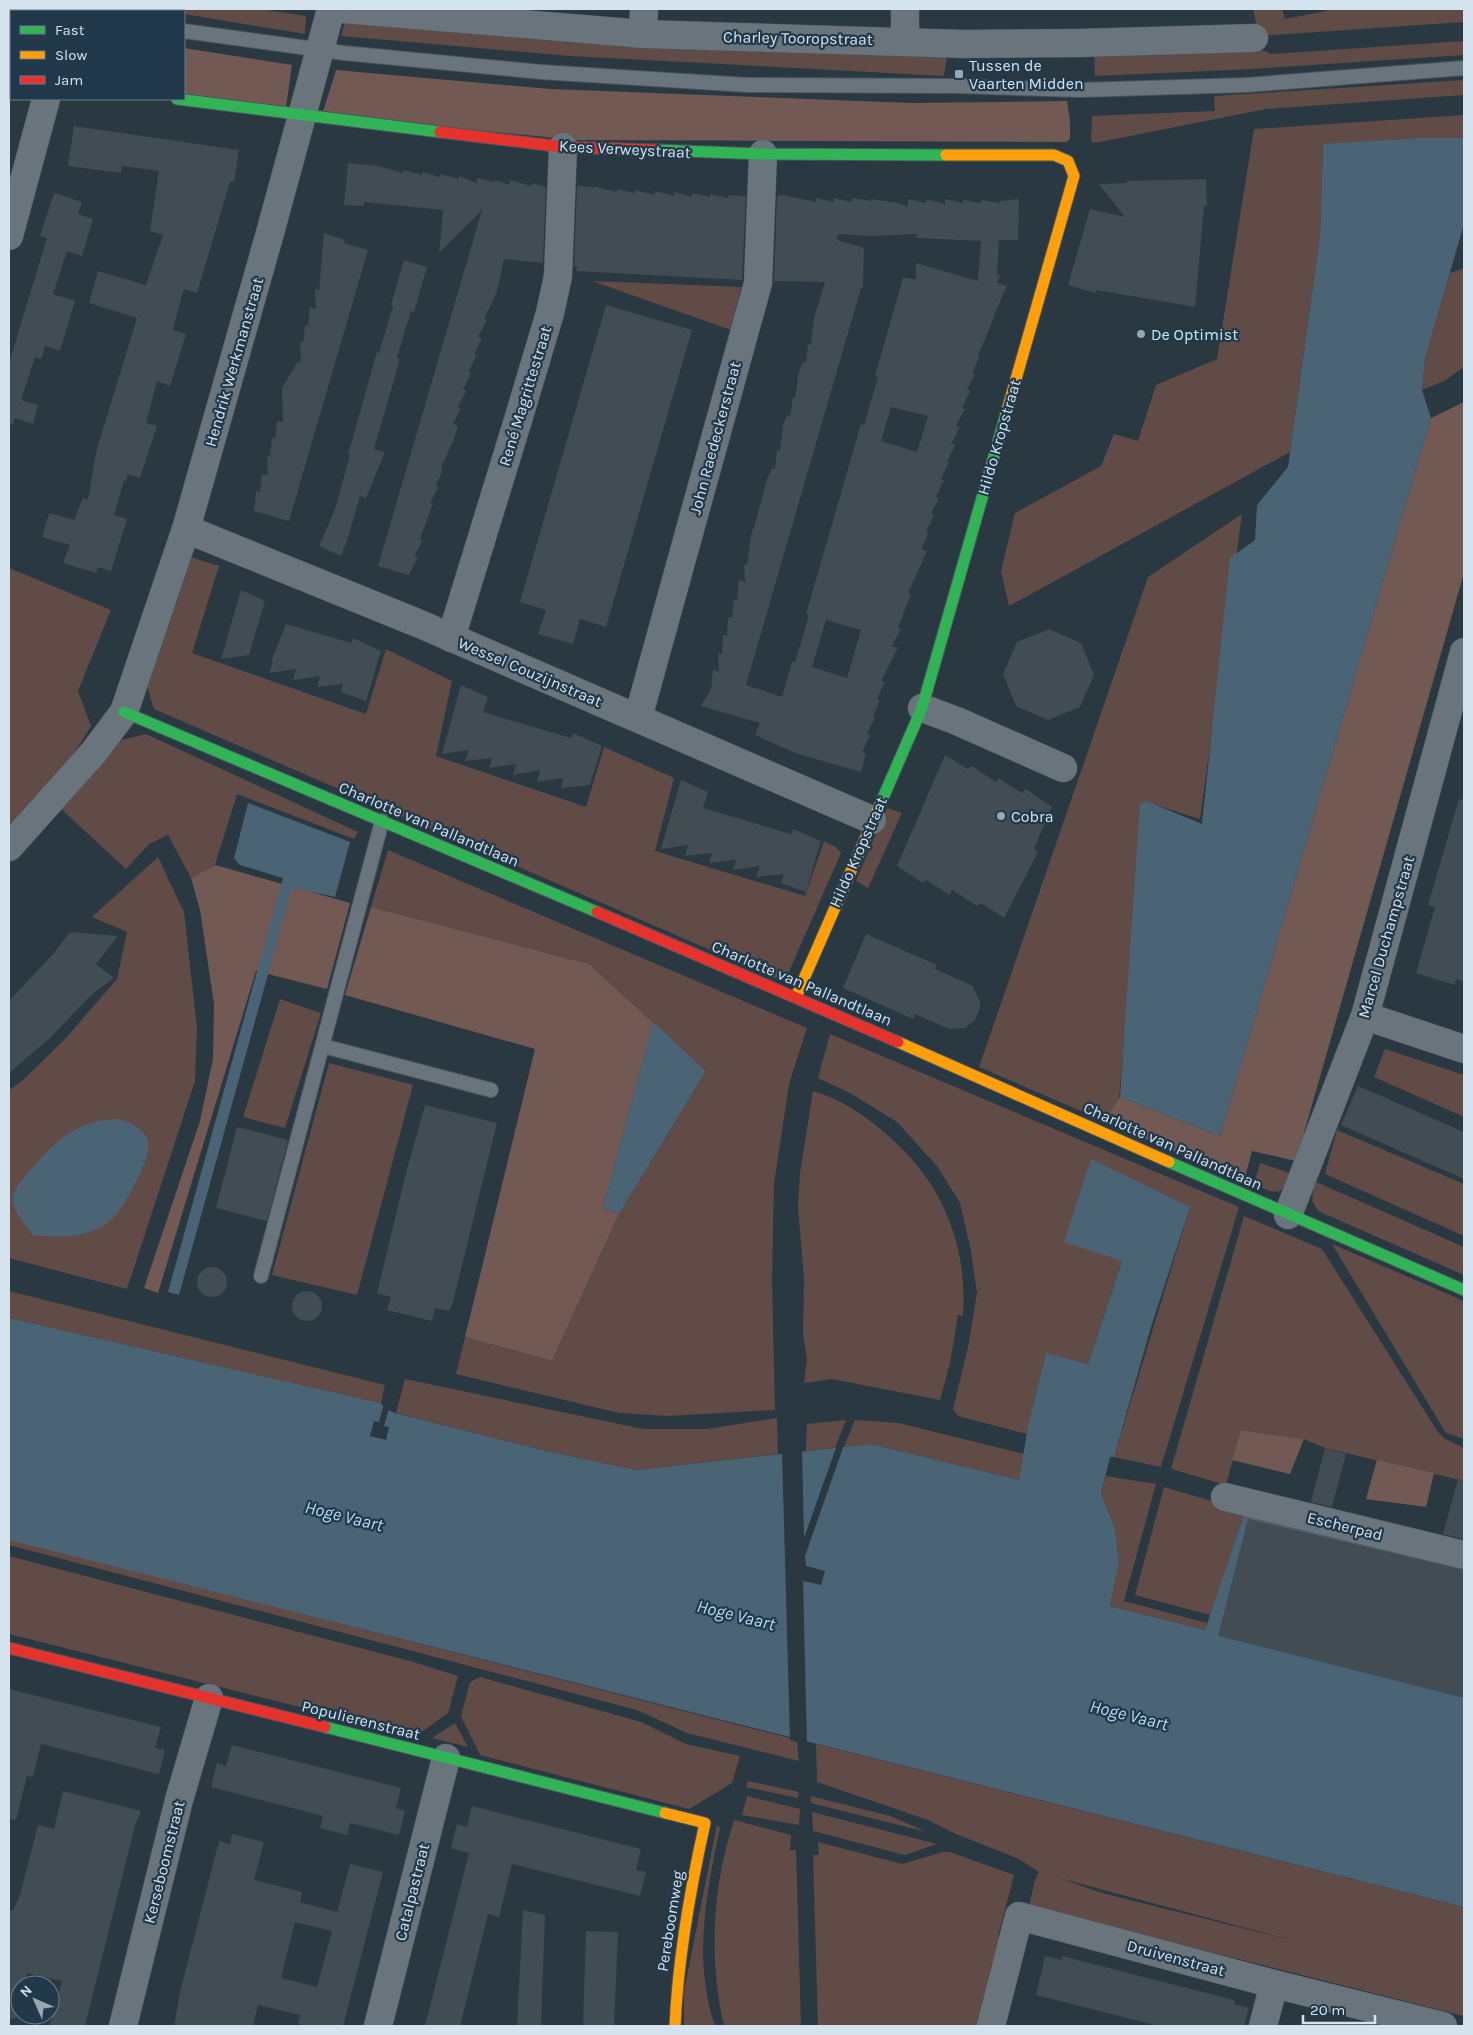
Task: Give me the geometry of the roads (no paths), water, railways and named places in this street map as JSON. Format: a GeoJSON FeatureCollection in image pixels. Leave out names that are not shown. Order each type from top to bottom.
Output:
{"type":"FeatureCollection","features":[{"type":"Feature","properties":{"kind":"street","name":"Hendrik Werkmanstraat"},"geometry":{"type":"LineString","coordinates":[[9,846],[94,752],[124,712],[186,529],[331,9]]}},
{"type":"Feature","properties":{"kind":"street","name":"Charley Tooropstraat"},"geometry":{"type":"LineString","coordinates":[[342,9],[644,22],[964,44],[1254,38]]}},
{"type":"Feature","properties":{"kind":"street"},"geometry":{"type":"LineString","coordinates":[[904,41],[905,9]]}},
{"type":"Feature","properties":{"kind":"street"},"geometry":{"type":"LineString","coordinates":[[9,236],[46,100]]}},
{"type":"Feature","properties":{"kind":"street","name":"Kees Verweystraat"},"geometry":{"type":"LineString","coordinates":[[185,100],[563,147],[763,154],[1054,155],[1066,158],[1071,166]]}},
{"type":"Feature","properties":{"kind":"street","name":"René Magrittestraat"},"geometry":{"type":"LineString","coordinates":[[452,638],[518,420],[556,285],[559,267],[563,147]]}},
{"type":"Feature","properties":{"kind":"street","name":"John Raedeckerstraat"},"geometry":{"type":"LineString","coordinates":[[638,718],[758,283],[763,154]]}},
{"type":"Feature","properties":{"kind":"street","name":"Hildo Kropstraat"},"geometry":{"type":"LineString","coordinates":[[796,997],[922,708],[1074,176],[1071,166]]}},
{"type":"Feature","properties":{"kind":"street","name":"Wessel Couzijnstraat"},"geometry":{"type":"LineString","coordinates":[[186,529],[452,638],[872,820]]}},
{"type":"Feature","properties":{"kind":"street","name":"Marcel Duchampstraat"},"geometry":{"type":"LineString","coordinates":[[1288,1215],[1365,1016],[1464,652]]}},
{"type":"Feature","properties":{"kind":"street"},"geometry":{"type":"LineString","coordinates":[[922,708],[951,718],[1063,768]]}},
{"type":"Feature","properties":{"kind":"street","name":"Charlotte van Pallandtlaan"},"geometry":{"type":"LineString","coordinates":[[124,712],[796,997],[1288,1215],[1464,1290]]}},
{"type":"Feature","properties":{"kind":"street"},"geometry":{"type":"LineString","coordinates":[[1365,1016],[1464,1049]]}},
{"type":"Feature","properties":{"kind":"street","name":"Escherpad"},"geometry":{"type":"LineString","coordinates":[[1225,1497],[1464,1555]]}},
{"type":"Feature","properties":{"kind":"street","name":"Populierenstraat"},"geometry":{"type":"LineString","coordinates":[[9,1648],[705,1823]]}},
{"type":"Feature","properties":{"kind":"street","name":"Kerseboomstraat"},"geometry":{"type":"LineString","coordinates":[[123,2026],[179,1800],[209,1698]]}},
{"type":"Feature","properties":{"kind":"street","name":"Catalpastraat"},"geometry":{"type":"LineString","coordinates":[[378,2026],[446,1758]]}},
{"type":"Feature","properties":{"kind":"street","name":"Pereboomweg"},"geometry":{"type":"LineString","coordinates":[[676,2026],[676,1988],[681,1940],[687,1901],[705,1823]]}},
{"type":"Feature","properties":{"kind":"street","name":"Druivenstraat"},"geometry":{"type":"LineString","coordinates":[[991,2026],[1019,1916],[1274,1984],[1443,2026]]}},
{"type":"Feature","properties":{"kind":"street"},"geometry":{"type":"LineString","coordinates":[[1263,2026],[1274,1984]]}},
{"type":"Feature","properties":{"kind":"lane"},"geometry":{"type":"LineString","coordinates":[[185,31],[319,51],[541,72],[748,85],[958,86],[1080,90],[1246,85],[1464,68]]}},
{"type":"Feature","properties":{"kind":"lane"},"geometry":{"type":"LineString","coordinates":[[261,1276],[382,821]]}},
{"type":"Feature","properties":{"kind":"lane"},"geometry":{"type":"LineString","coordinates":[[323,1046],[491,1090]]}},
{"type":"Feature","properties":{"kind":"water"},"geometry":{"type":"Polygon","coordinates":[[[1418,138],[1464,138],[1464,224],[1425,359],[1422,390],[1431,418],[1220,1136],[1120,1097],[1140,804],[1146,801],[1202,824],[1230,558],[1255,540],[1257,505],[1288,467],[1320,236],[1323,144],[1418,138]]]}},
{"type":"Feature","properties":{"kind":"water"},"geometry":{"type":"Polygon","coordinates":[[[248,803],[350,842],[335,897],[292,888],[179,1295],[168,1292],[283,878],[240,865],[234,858],[248,803]]]}},
{"type":"Feature","properties":{"kind":"water"},"geometry":{"type":"Polygon","coordinates":[[[653,1022],[706,1071],[619,1214],[603,1208],[653,1022]]]}},
{"type":"Feature","properties":{"kind":"water"},"geometry":{"type":"Polygon","coordinates":[[[119,1119],[133,1124],[143,1132],[148,1141],[148,1148],[147,1157],[138,1178],[117,1214],[101,1227],[91,1232],[58,1237],[32,1235],[17,1212],[13,1202],[14,1193],[21,1182],[51,1148],[70,1133],[91,1123],[119,1119]]]}},
{"type":"Feature","properties":{"kind":"water","name":"Hoge Vaart"},"geometry":{"type":"Polygon","coordinates":[[[1091,1159],[1190,1207],[1151,1327],[1114,1457],[1110,1457],[1101,1494],[1115,1528],[1119,1562],[1110,1606],[1205,1630],[1245,1511],[1464,1568],[1464,1907],[9,1540],[9,1318],[381,1403],[385,1409],[395,1413],[547,1451],[636,1470],[871,1444],[1019,1480],[1028,1427],[1046,1353],[1088,1364],[1122,1261],[1064,1242],[1091,1159]]]}},
{"type":"Feature","properties":{"kind":"place","name":"Tussen de Vaarten Midden"},"geometry":{"type":"Point","coordinates":[959,74]}},
{"type":"Feature","properties":{"kind":"place","name":"De Optimist"},"geometry":{"type":"Point","coordinates":[1141,334]}},
{"type":"Feature","properties":{"kind":"place","name":"Cobra"},"geometry":{"type":"Point","coordinates":[1001,816]}}]}
